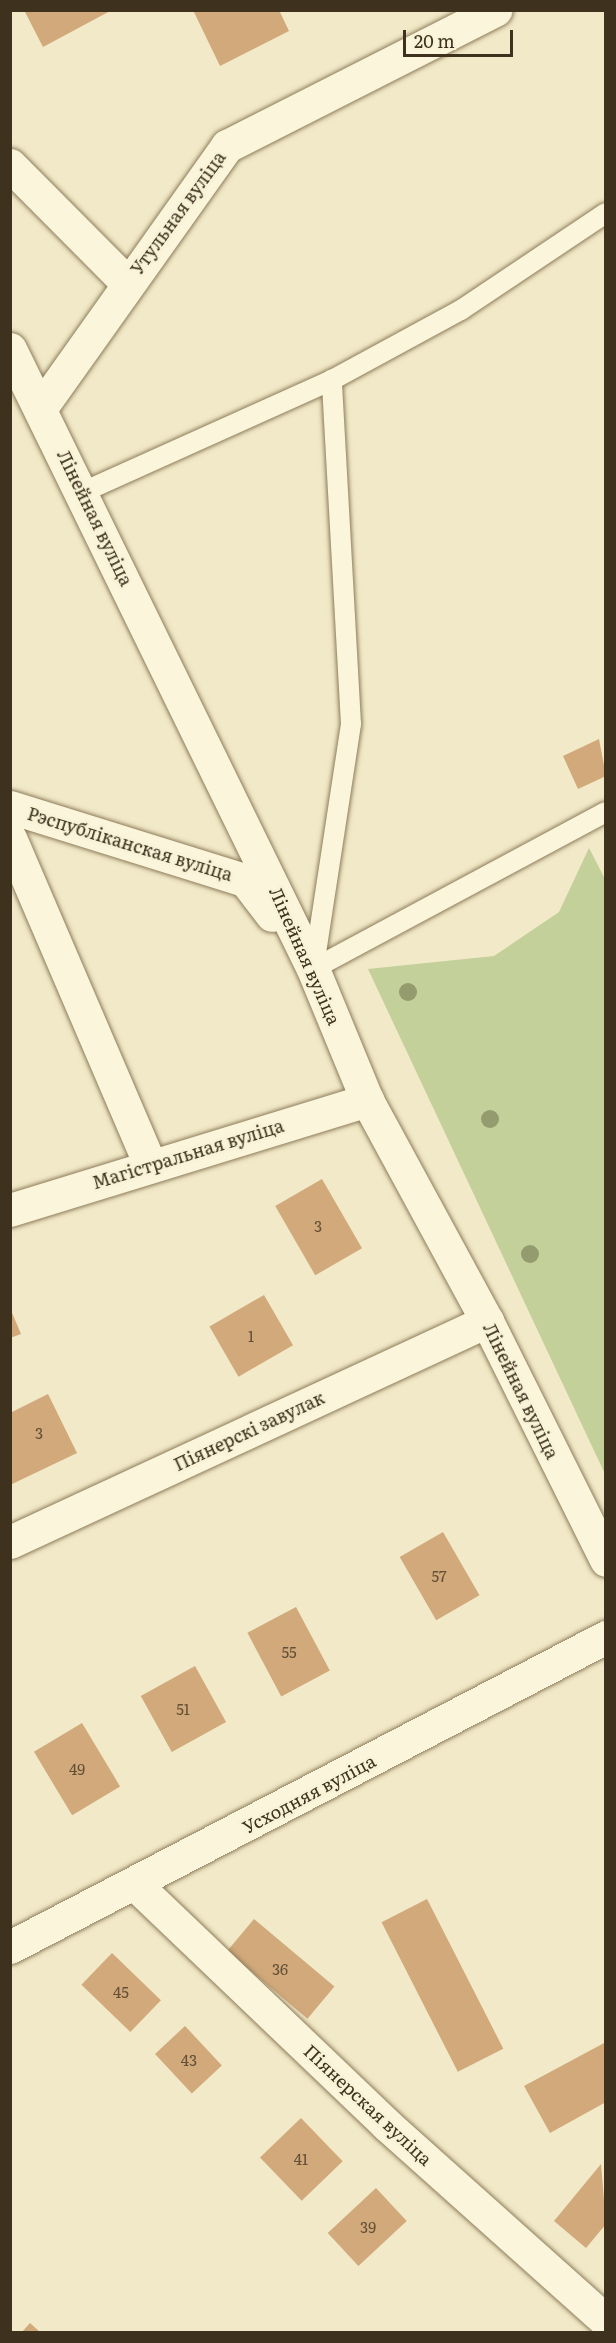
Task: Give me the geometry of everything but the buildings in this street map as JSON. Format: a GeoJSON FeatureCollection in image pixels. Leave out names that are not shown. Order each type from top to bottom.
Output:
{"type":"FeatureCollection","features":[{"type":"Feature","properties":{"kind":"street","name":"Утульная вуліца"},"geometry":{"type":"LineString","coordinates":[[40,409],[127,283],[227,146],[495,10]]}},
{"type":"Feature","properties":{"kind":"street"},"geometry":{"type":"LineString","coordinates":[[10,165],[127,283]]}},
{"type":"Feature","properties":{"kind":"street","name":"Лінейная вуліца"},"geometry":{"type":"LineString","coordinates":[[10,349],[83,492],[313,969],[366,1100],[487,1321],[606,1560]]}},
{"type":"Feature","properties":{"kind":"street","name":"Рэспубліканская вуліца"},"geometry":{"type":"LineString","coordinates":[[10,807],[245,880],[313,969]]}},
{"type":"Feature","properties":{"kind":"street"},"geometry":{"type":"LineString","coordinates":[[10,838],[150,1165]]}},
{"type":"Feature","properties":{"kind":"street","name":"Магістральная вуліца"},"geometry":{"type":"LineString","coordinates":[[10,1210],[366,1100]]}},
{"type":"Feature","properties":{"kind":"street","name":"Піянерскі завулак"},"geometry":{"type":"LineString","coordinates":[[10,1542],[487,1321]]}},
{"type":"Feature","properties":{"kind":"street","name":"Усходняя вуліца"},"geometry":{"type":"LineString","coordinates":[[10,1947],[136,1885],[606,1637]]}},
{"type":"Feature","properties":{"kind":"street","name":"Піянерская вуліца"},"geometry":{"type":"LineString","coordinates":[[136,1885],[387,2125],[606,2321]]}},
{"type":"Feature","properties":{"kind":"lane"},"geometry":{"type":"LineString","coordinates":[[83,492],[332,380],[461,310],[606,213]]}},
{"type":"Feature","properties":{"kind":"lane"},"geometry":{"type":"LineString","coordinates":[[313,969],[351,724],[332,380]]}},
{"type":"Feature","properties":{"kind":"lane"},"geometry":{"type":"LineString","coordinates":[[313,969],[606,812]]}},
{"type":"Feature","properties":{"kind":"green space"},"geometry":{"type":"Polygon","coordinates":[[[589,848],[606,881],[605,1474],[368,969],[494,956],[559,912],[589,848]]]}}]}
